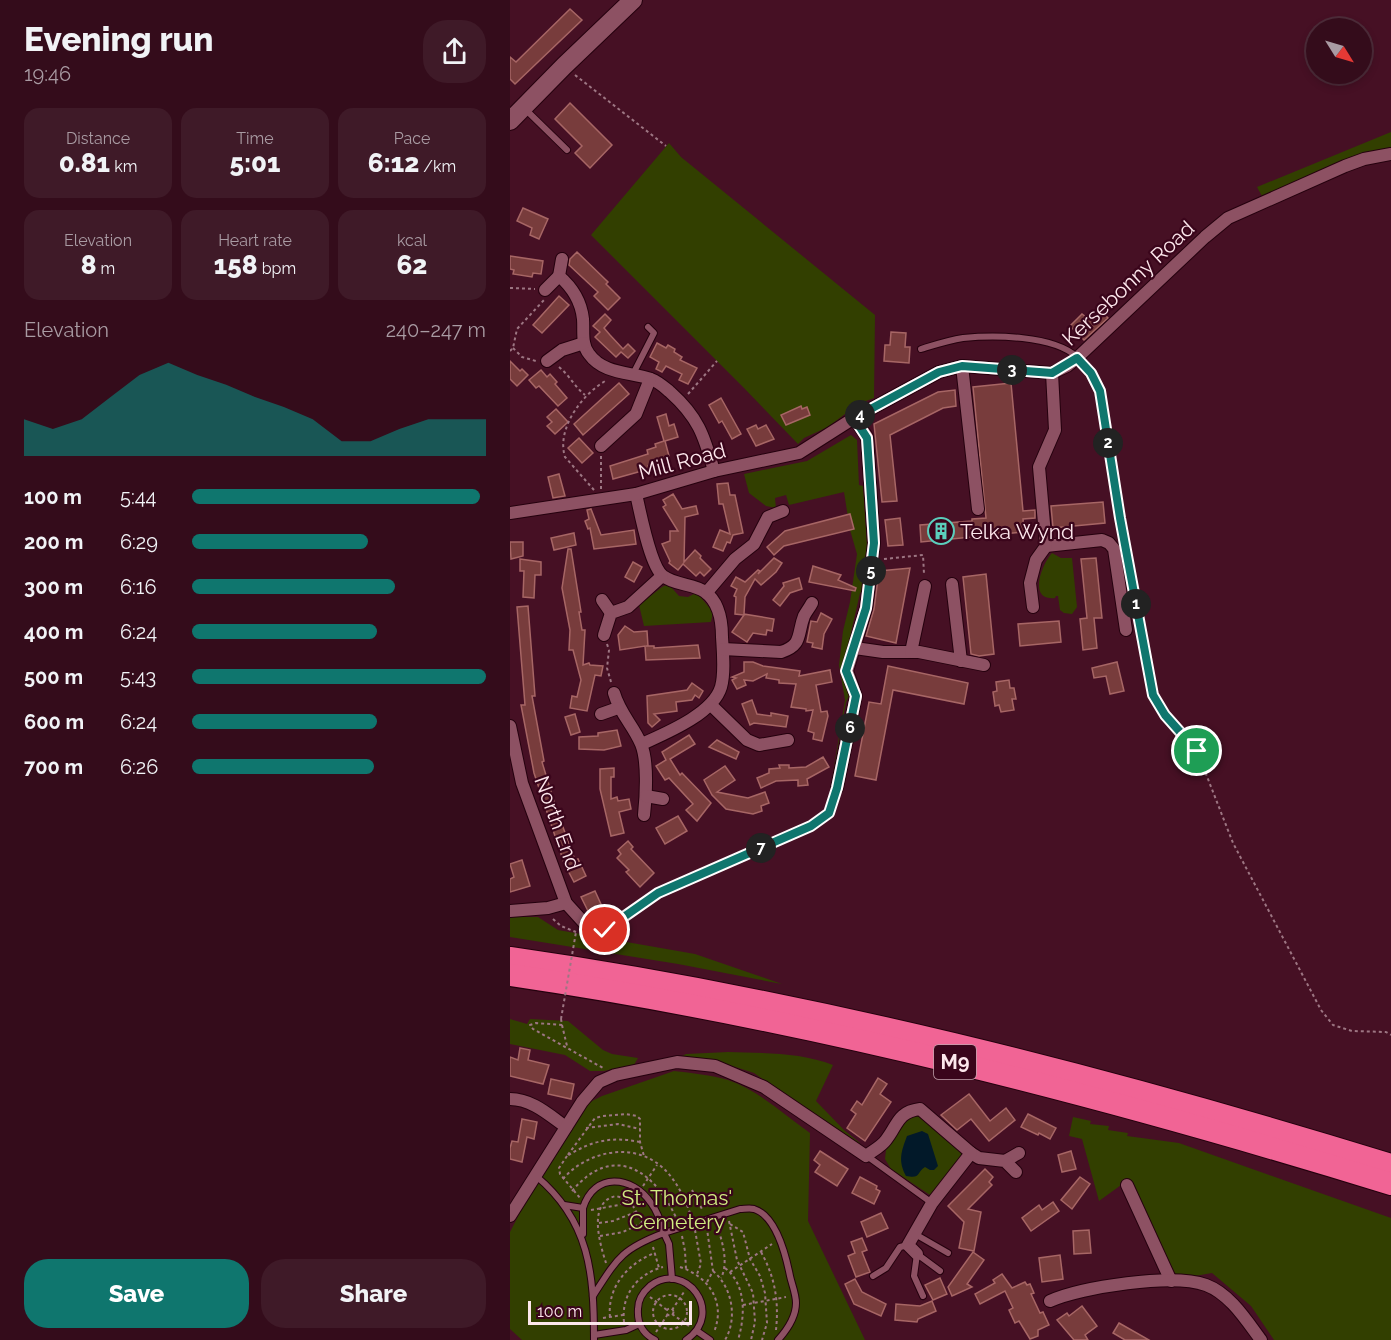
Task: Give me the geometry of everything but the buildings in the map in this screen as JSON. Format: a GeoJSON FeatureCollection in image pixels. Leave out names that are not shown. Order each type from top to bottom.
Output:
{"type":"FeatureCollection","features":[{"type":"Feature","properties":{"kind":"highway","name":"M9"},"geometry":{"type":"LineString","coordinates":[[510,958],[726,994],[897,1030],[1067,1071],[1236,1117],[1391,1165]]}},
{"type":"Feature","properties":{"kind":"highway","name":"M9"},"geometry":{"type":"LineString","coordinates":[[510,975],[724,1012],[895,1048],[1075,1092],[1232,1135],[1391,1184]]}},
{"type":"Feature","properties":{"kind":"street"},"geometry":{"type":"LineString","coordinates":[[510,121],[633,0]]}},
{"type":"Feature","properties":{"kind":"street","name":"Kersebonny Road"},"geometry":{"type":"LineString","coordinates":[[854,418],[939,372],[962,366],[1052,373],[1077,358],[1197,244],[1228,218],[1345,166],[1364,159],[1391,154]]}},
{"type":"Feature","properties":{"kind":"street"},"geometry":{"type":"LineString","coordinates":[[545,290],[559,276],[562,259]]}},
{"type":"Feature","properties":{"kind":"street"},"geometry":{"type":"LineString","coordinates":[[559,276],[575,293],[583,317],[584,343],[594,361],[612,371],[658,382],[681,403],[694,417],[702,432],[714,471]]}},
{"type":"Feature","properties":{"kind":"street"},"geometry":{"type":"LineString","coordinates":[[547,361],[562,350],[584,343]]}},
{"type":"Feature","properties":{"kind":"street"},"geometry":{"type":"LineString","coordinates":[[962,366],[978,509]]}},
{"type":"Feature","properties":{"kind":"street"},"geometry":{"type":"LineString","coordinates":[[1035,607],[1030,583],[1036,560],[1046,546],[1039,467],[1055,430],[1052,373]]}},
{"type":"Feature","properties":{"kind":"street"},"geometry":{"type":"LineString","coordinates":[[601,446],[636,414],[650,379]]}},
{"type":"Feature","properties":{"kind":"street"},"geometry":{"type":"LineString","coordinates":[[837,788],[856,696],[846,671],[866,608],[874,543],[867,438],[854,418]]}},
{"type":"Feature","properties":{"kind":"street","name":"Mill Road"},"geometry":{"type":"LineString","coordinates":[[510,513],[636,494],[714,471],[799,453],[854,418]]}},
{"type":"Feature","properties":{"kind":"street"},"geometry":{"type":"LineString","coordinates":[[636,494],[653,560],[662,576],[706,592],[721,616],[723,649],[722,685],[711,705],[666,733],[642,744]]}},
{"type":"Feature","properties":{"kind":"street"},"geometry":{"type":"LineString","coordinates":[[706,592],[735,559],[754,544],[764,513],[783,511]]}},
{"type":"Feature","properties":{"kind":"street"},"geometry":{"type":"LineString","coordinates":[[1046,546],[1102,540],[1109,543],[1114,549],[1126,630]]}},
{"type":"Feature","properties":{"kind":"street"},"geometry":{"type":"LineString","coordinates":[[611,613],[627,607],[662,576]]}},
{"type":"Feature","properties":{"kind":"street"},"geometry":{"type":"LineString","coordinates":[[952,584],[961,660]]}},
{"type":"Feature","properties":{"kind":"street"},"geometry":{"type":"LineString","coordinates":[[911,652],[925,586]]}},
{"type":"Feature","properties":{"kind":"street"},"geometry":{"type":"LineString","coordinates":[[602,600],[611,613]]}},
{"type":"Feature","properties":{"kind":"street"},"geometry":{"type":"LineString","coordinates":[[723,649],[781,652],[789,650],[796,645],[804,616],[812,603]]}},
{"type":"Feature","properties":{"kind":"street"},"geometry":{"type":"LineString","coordinates":[[604,635],[611,613]]}},
{"type":"Feature","properties":{"kind":"street"},"geometry":{"type":"LineString","coordinates":[[855,648],[883,652],[911,652],[984,665]]}},
{"type":"Feature","properties":{"kind":"street"},"geometry":{"type":"LineString","coordinates":[[614,693],[618,708],[642,744],[646,796],[644,815]]}},
{"type":"Feature","properties":{"kind":"street"},"geometry":{"type":"LineString","coordinates":[[711,705],[747,740],[759,745],[788,740]]}},
{"type":"Feature","properties":{"kind":"street"},"geometry":{"type":"LineString","coordinates":[[601,714],[618,708]]}},
{"type":"Feature","properties":{"kind":"street","name":"North End"},"geometry":{"type":"LineString","coordinates":[[510,726],[522,783],[566,903],[581,929]]}},
{"type":"Feature","properties":{"kind":"street"},"geometry":{"type":"LineString","coordinates":[[646,796],[663,799]]}},
{"type":"Feature","properties":{"kind":"street"},"geometry":{"type":"LineString","coordinates":[[510,910],[548,908],[566,903]]}},
{"type":"Feature","properties":{"kind":"street"},"geometry":{"type":"LineString","coordinates":[[510,1216],[582,1102],[599,1082],[615,1075],[677,1062],[715,1066],[764,1087],[866,1156],[885,1142],[898,1120],[908,1111],[920,1108],[979,1158],[1005,1161],[1019,1153]]}},
{"type":"Feature","properties":{"kind":"street"},"geometry":{"type":"LineString","coordinates":[[510,1099],[518,1099],[538,1107],[566,1127]]}},
{"type":"Feature","properties":{"kind":"street"},"geometry":{"type":"LineString","coordinates":[[912,1249],[914,1233],[932,1203],[971,1153]]}},
{"type":"Feature","properties":{"kind":"street"},"geometry":{"type":"LineString","coordinates":[[1005,1161],[1016,1172]]}},
{"type":"Feature","properties":{"kind":"street"},"geometry":{"type":"LineString","coordinates":[[1126,1185],[1171,1281]]}},
{"type":"Feature","properties":{"kind":"street"},"geometry":{"type":"LineString","coordinates":[[1050,1301],[1081,1291],[1113,1285],[1171,1281],[1205,1285],[1221,1294],[1241,1312],[1261,1340]]}},
{"type":"Feature","properties":{"kind":"lane"},"geometry":{"type":"LineString","coordinates":[[524,108],[567,150]]}},
{"type":"Feature","properties":{"kind":"lane"},"geometry":{"type":"LineString","coordinates":[[628,373],[654,333],[648,327]]}},
{"type":"Feature","properties":{"kind":"lane"},"geometry":{"type":"LineString","coordinates":[[921,349],[961,338],[1030,340],[1055,344],[1069,350],[1077,358]]}},
{"type":"Feature","properties":{"kind":"lane"},"geometry":{"type":"LineString","coordinates":[[866,1156],[932,1203]]}},
{"type":"Feature","properties":{"kind":"lane"},"geometry":{"type":"LineString","coordinates":[[536,1176],[554,1191],[583,1240]]}},
{"type":"Feature","properties":{"kind":"lane"},"geometry":{"type":"LineString","coordinates":[[639,1324],[626,1330],[594,1338],[593,1296],[583,1240],[584,1205],[599,1184],[613,1180],[624,1182],[639,1191],[650,1202],[669,1244],[672,1279]]}},
{"type":"Feature","properties":{"kind":"lane"},"geometry":{"type":"LineString","coordinates":[[564,1205],[584,1205]]}},
{"type":"Feature","properties":{"kind":"lane"},"geometry":{"type":"LineString","coordinates":[[593,1296],[608,1271],[627,1249],[664,1233],[740,1209],[753,1208],[767,1219],[780,1240],[795,1295],[796,1304],[793,1317],[777,1338]]}},
{"type":"Feature","properties":{"kind":"lane"},"geometry":{"type":"LineString","coordinates":[[914,1233],[948,1254]]}},
{"type":"Feature","properties":{"kind":"lane"},"geometry":{"type":"LineString","coordinates":[[873,1276],[886,1268],[900,1247],[912,1249],[940,1271]]}},
{"type":"Feature","properties":{"kind":"lane"},"geometry":{"type":"LineString","coordinates":[[912,1249],[914,1276],[923,1296]]}},
{"type":"Feature","properties":{"kind":"lane"},"geometry":{"type":"LineString","coordinates":[[653,1339],[639,1324],[638,1305],[643,1292],[656,1282],[672,1279],[689,1285],[697,1293],[703,1307],[702,1321],[696,1331],[686,1340]]}},
{"type":"Feature","properties":{"kind":"lane"},"geometry":{"type":"LineString","coordinates":[[696,1331],[710,1340]]}},
{"type":"Feature","properties":{"kind":"path"},"geometry":{"type":"LineString","coordinates":[[564,66],[666,146]]}},
{"type":"Feature","properties":{"kind":"path"},"geometry":{"type":"LineString","coordinates":[[510,288],[545,290],[544,300],[517,328],[513,348],[510,351]]}},
{"type":"Feature","properties":{"kind":"path"},"geometry":{"type":"LineString","coordinates":[[1077,358],[1091,373],[1100,391],[1126,553]]}},
{"type":"Feature","properties":{"kind":"path"},"geometry":{"type":"LineString","coordinates":[[681,403],[717,361]]}},
{"type":"Feature","properties":{"kind":"path"},"geometry":{"type":"LineString","coordinates":[[601,498],[565,457],[563,451],[566,430],[576,407],[585,395],[601,383],[628,373]]}},
{"type":"Feature","properties":{"kind":"path"},"geometry":{"type":"LineString","coordinates":[[601,446],[601,498]]}},
{"type":"Feature","properties":{"kind":"path"},"geometry":{"type":"LineString","coordinates":[[872,561],[923,555],[925,586]]}},
{"type":"Feature","properties":{"kind":"path"},"geometry":{"type":"LineString","coordinates":[[1131,576],[1153,695],[1165,715],[1197,751],[1233,843],[1321,1010],[1333,1026],[1352,1031],[1386,1032],[1391,1035]]}},
{"type":"Feature","properties":{"kind":"path"},"geometry":{"type":"LineString","coordinates":[[604,635],[609,650],[607,668],[614,693]]}},
{"type":"Feature","properties":{"kind":"path"},"geometry":{"type":"LineString","coordinates":[[548,908],[553,918],[561,926],[605,930],[658,893],[811,826],[829,813],[837,788]]}},
{"type":"Feature","properties":{"kind":"path"},"geometry":{"type":"LineString","coordinates":[[567,1047],[561,1019],[581,929]]}},
{"type":"Feature","properties":{"kind":"path"},"geometry":{"type":"LineString","coordinates":[[562,1025],[536,1023],[530,1025],[533,1029],[615,1075]]}},
{"type":"Feature","properties":{"kind":"path"},"geometry":{"type":"LineString","coordinates":[[644,1156],[640,1142],[640,1119],[626,1114],[603,1116],[595,1118],[586,1128],[559,1168],[563,1179],[584,1205],[599,1210],[627,1201],[639,1191],[657,1164]]}},
{"type":"Feature","properties":{"kind":"path"},"geometry":{"type":"LineString","coordinates":[[586,1128],[618,1124],[640,1129]]}},
{"type":"Feature","properties":{"kind":"path"},"geometry":{"type":"LineString","coordinates":[[567,1156],[584,1145],[603,1140],[640,1142]]}},
{"type":"Feature","properties":{"kind":"path"},"geometry":{"type":"LineString","coordinates":[[563,1179],[579,1164],[594,1156],[614,1152],[644,1156],[657,1164],[678,1187],[694,1224],[701,1264],[697,1274]]}},
{"type":"Feature","properties":{"kind":"path"},"geometry":{"type":"LineString","coordinates":[[693,1190],[702,1208],[711,1242],[713,1271],[707,1282],[713,1292],[718,1316],[710,1340]]}},
{"type":"Feature","properties":{"kind":"path"},"geometry":{"type":"LineString","coordinates":[[608,1271],[600,1236],[599,1210],[606,1199],[612,1197],[623,1198],[637,1212],[651,1238],[659,1268]]}},
{"type":"Feature","properties":{"kind":"path"},"geometry":{"type":"LineString","coordinates":[[599,1223],[613,1221],[637,1212]]}},
{"type":"Feature","properties":{"kind":"path"},"geometry":{"type":"LineString","coordinates":[[727,1213],[740,1266],[753,1293],[755,1322],[751,1340]]}},
{"type":"Feature","properties":{"kind":"path"},"geometry":{"type":"LineString","coordinates":[[715,1217],[723,1245],[725,1268],[721,1278]]}},
{"type":"Feature","properties":{"kind":"path"},"geometry":{"type":"LineString","coordinates":[[600,1236],[623,1232],[643,1223]]}},
{"type":"Feature","properties":{"kind":"path"},"geometry":{"type":"LineString","coordinates":[[730,1224],[742,1232],[750,1259],[760,1276],[766,1301],[767,1323],[762,1340]]}},
{"type":"Feature","properties":{"kind":"path"},"geometry":{"type":"LineString","coordinates":[[680,1228],[686,1269]]}},
{"type":"Feature","properties":{"kind":"path"},"geometry":{"type":"LineString","coordinates":[[730,1272],[780,1240]]}},
{"type":"Feature","properties":{"kind":"path"},"geometry":{"type":"LineString","coordinates":[[761,1252],[772,1276],[777,1299],[777,1338]]}},
{"type":"Feature","properties":{"kind":"path"},"geometry":{"type":"LineString","coordinates":[[610,1317],[611,1296],[620,1278],[635,1262],[655,1253]]}},
{"type":"Feature","properties":{"kind":"path"},"geometry":{"type":"LineString","coordinates":[[725,1268],[738,1284],[743,1305],[744,1315],[738,1340]]}},
{"type":"Feature","properties":{"kind":"path"},"geometry":{"type":"LineString","coordinates":[[713,1271],[721,1278],[727,1289],[732,1314],[731,1326],[725,1340]]}},
{"type":"Feature","properties":{"kind":"path"},"geometry":{"type":"LineString","coordinates":[[672,1314],[672,1310],[689,1285]]}},
{"type":"Feature","properties":{"kind":"path"},"geometry":{"type":"LineString","coordinates":[[643,1292],[667,1310],[672,1310]]}},
{"type":"Feature","properties":{"kind":"path"},"geometry":{"type":"LineString","coordinates":[[743,1305],[795,1295]]}},
{"type":"Feature","properties":{"kind":"path"},"geometry":{"type":"LineString","coordinates":[[666,1296],[680,1299],[686,1310],[683,1322],[673,1328],[660,1326],[653,1315],[656,1302],[666,1296]]}},
{"type":"Feature","properties":{"kind":"path"},"geometry":{"type":"LineString","coordinates":[[653,1339],[668,1314],[667,1310]]}},
{"type":"Feature","properties":{"kind":"path"},"geometry":{"type":"LineString","coordinates":[[668,1314],[672,1314],[696,1331]]}},
{"type":"Feature","properties":{"kind":"path"},"geometry":{"type":"LineString","coordinates":[[594,1319],[623,1315]]}},
{"type":"Feature","properties":{"kind":"green space"},"geometry":{"type":"Polygon","coordinates":[[[1391,132],[1391,149],[1263,198],[1257,187],[1391,132]]]}},
{"type":"Feature","properties":{"kind":"green space"},"geometry":{"type":"Polygon","coordinates":[[[669,143],[681,157],[875,315],[874,398],[858,404],[828,427],[804,438],[798,444],[591,235],[669,143]]]}},
{"type":"Feature","properties":{"kind":"green space"},"geometry":{"type":"Polygon","coordinates":[[[851,435],[857,440],[859,485],[863,486],[867,545],[862,584],[864,591],[860,593],[843,668],[846,687],[850,694],[846,702],[831,785],[845,700],[839,665],[857,554],[850,530],[844,492],[789,505],[786,495],[775,498],[776,508],[766,506],[749,493],[744,474],[807,461],[851,435]]]}},
{"type":"Feature","properties":{"kind":"green space"},"geometry":{"type":"Polygon","coordinates":[[[1052,553],[1061,558],[1072,558],[1077,607],[1072,614],[1060,610],[1058,596],[1046,597],[1041,594],[1039,588],[1041,573],[1052,553]]]}},
{"type":"Feature","properties":{"kind":"green space"},"geometry":{"type":"Polygon","coordinates":[[[666,585],[679,596],[688,597],[698,594],[713,612],[711,622],[644,626],[639,605],[666,585]]]}},
{"type":"Feature","properties":{"kind":"green space"},"geometry":{"type":"Polygon","coordinates":[[[510,917],[538,917],[558,930],[695,954],[782,984],[678,964],[510,937],[510,917]]]}},
{"type":"Feature","properties":{"kind":"green space"},"geometry":{"type":"Polygon","coordinates":[[[510,1019],[527,1024],[530,1019],[568,1021],[603,1050],[612,1054],[638,1058],[634,1065],[604,1071],[590,1071],[565,1055],[510,1044],[510,1019]]]}},
{"type":"Feature","properties":{"kind":"green space"},"geometry":{"type":"Polygon","coordinates":[[[728,1052],[795,1055],[833,1065],[816,1101],[860,1143],[858,1145],[754,1073],[726,1064],[680,1057],[686,1054],[728,1052]]]}},
{"type":"Feature","properties":{"kind":"green space","name":"St. Thomas' Cemetery"},"geometry":{"type":"Polygon","coordinates":[[[674,1071],[715,1077],[739,1084],[810,1133],[808,1221],[865,1340],[522,1340],[510,1329],[510,1232],[530,1193],[586,1104],[602,1096],[674,1071]]]}},
{"type":"Feature","properties":{"kind":"green space"},"geometry":{"type":"Polygon","coordinates":[[[913,1116],[919,1116],[965,1156],[933,1197],[891,1169],[885,1159],[886,1150],[905,1123],[913,1116]]]}},
{"type":"Feature","properties":{"kind":"green space"},"geometry":{"type":"Polygon","coordinates":[[[1073,1117],[1091,1121],[1090,1124],[1109,1126],[1108,1130],[1128,1133],[1127,1136],[1179,1143],[1391,1218],[1391,1340],[1274,1340],[1251,1306],[1212,1273],[1178,1279],[1128,1180],[1099,1201],[1082,1139],[1069,1136],[1073,1117]]]}},
{"type":"Feature","properties":{"kind":"water"},"geometry":{"type":"Polygon","coordinates":[[[922,1131],[928,1134],[938,1166],[934,1170],[925,1167],[916,1176],[906,1176],[901,1161],[907,1136],[922,1131]]]}},
{"type":"Feature","properties":{"kind":"place","name":"Telka Wynd"},"geometry":{"type":"Point","coordinates":[941,531]}},
{"type":"Feature","properties":{"kind":"route"},"geometry":{"type":"LineString","coordinates":[[605,930],[658,893],[811,826],[829,813],[837,788],[856,696],[846,671],[866,608],[874,543],[867,438],[854,418],[939,372],[962,366],[1052,373],[1077,358],[1091,373],[1100,391],[1120,518],[1153,695],[1165,715],[1197,751]]}}]}
